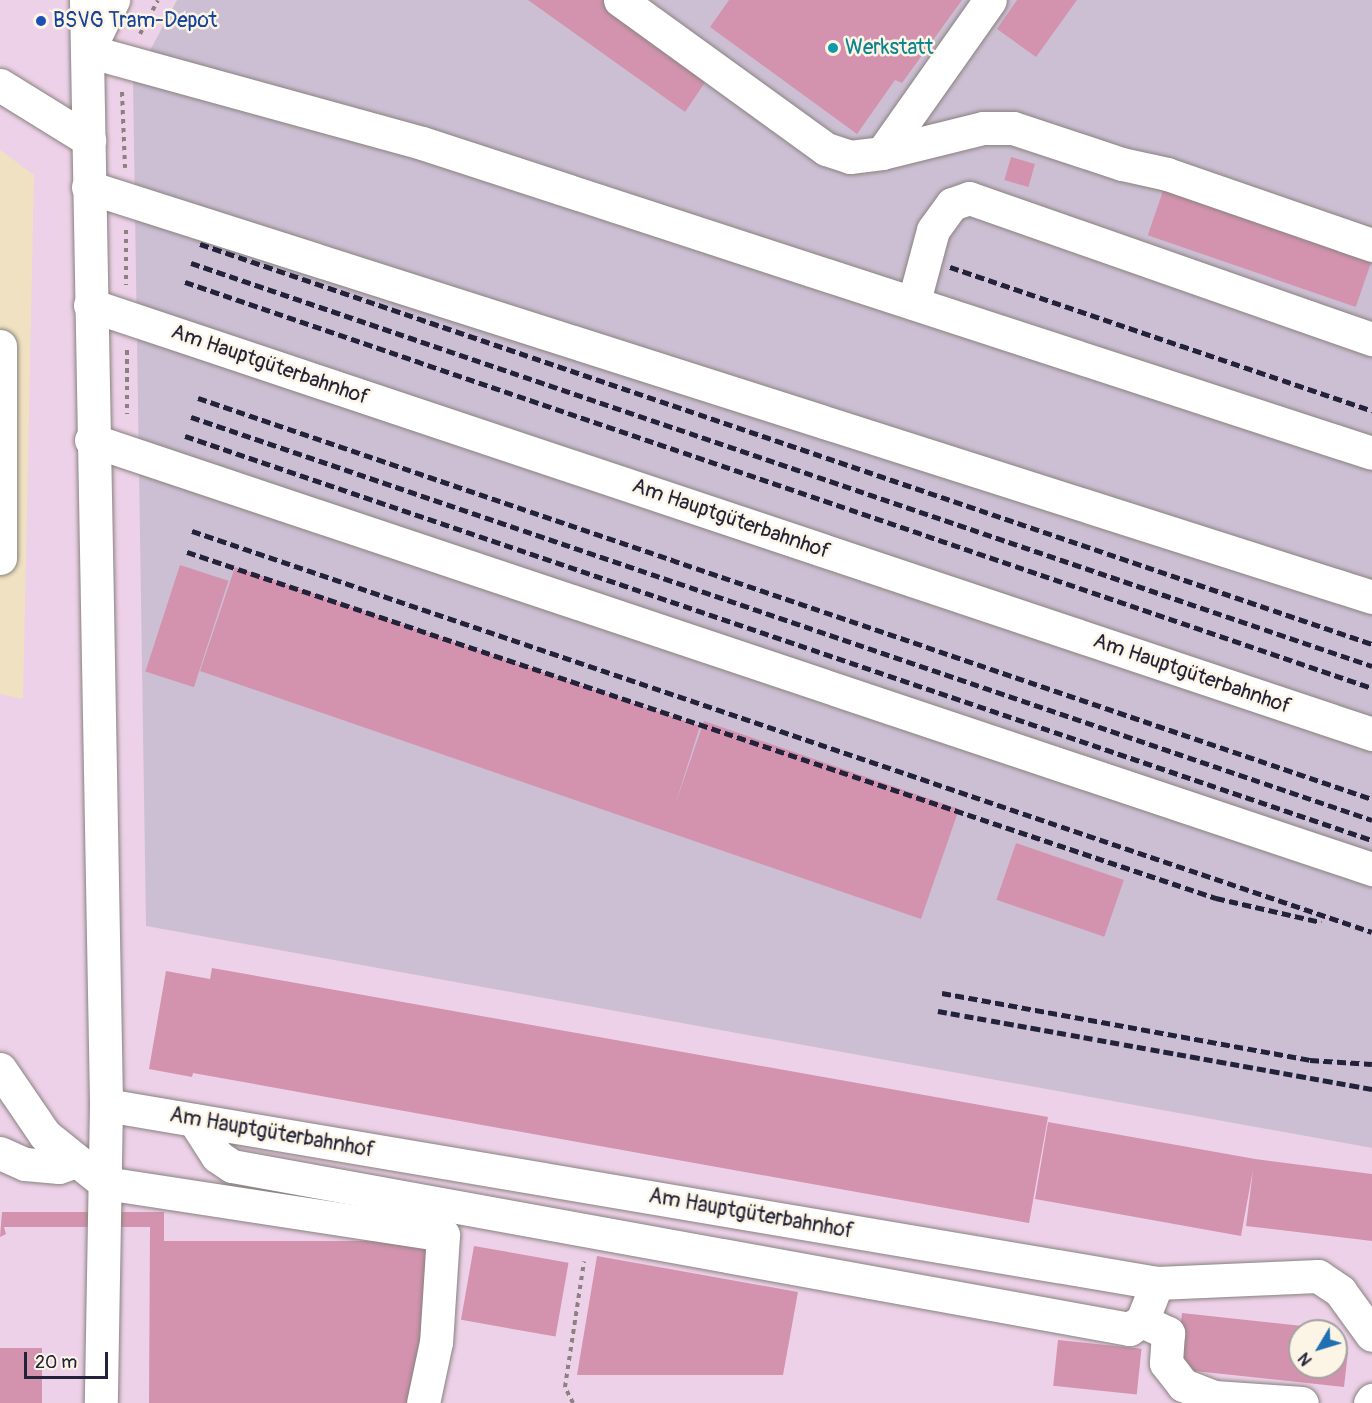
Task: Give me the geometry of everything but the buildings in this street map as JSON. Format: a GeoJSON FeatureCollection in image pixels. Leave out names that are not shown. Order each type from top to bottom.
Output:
{"type":"FeatureCollection","features":[{"type":"Feature","properties":{"kind":"street"},"geometry":{"type":"LineString","coordinates":[[86,0],[92,440],[106,1105],[101,1403]]}},
{"type":"Feature","properties":{"kind":"street"},"geometry":{"type":"LineString","coordinates":[[88,51],[114,0]]}},
{"type":"Feature","properties":{"kind":"street"},"geometry":{"type":"LineString","coordinates":[[620,0],[831,152],[850,157],[882,153],[983,128],[1013,128],[1122,164],[1167,174],[1372,245]]}},
{"type":"Feature","properties":{"kind":"street"},"geometry":{"type":"LineString","coordinates":[[882,153],[990,0]]}},
{"type":"Feature","properties":{"kind":"street"},"geometry":{"type":"LineString","coordinates":[[88,51],[422,143],[914,301],[1372,453]]}},
{"type":"Feature","properties":{"kind":"street"},"geometry":{"type":"LineString","coordinates":[[0,85],[89,140]]}},
{"type":"Feature","properties":{"kind":"street"},"geometry":{"type":"LineString","coordinates":[[88,187],[1372,597]]}},
{"type":"Feature","properties":{"kind":"street"},"geometry":{"type":"LineString","coordinates":[[914,301],[933,230],[952,204],[969,198],[1372,339]]}},
{"type":"Feature","properties":{"kind":"street","name":"Am Hauptgüterbahnhof"},"geometry":{"type":"LineString","coordinates":[[90,305],[1372,734]]}},
{"type":"Feature","properties":{"kind":"street"},"geometry":{"type":"LineString","coordinates":[[0,347],[0,558]]}},
{"type":"Feature","properties":{"kind":"street"},"geometry":{"type":"LineString","coordinates":[[92,440],[1372,870]]}},
{"type":"Feature","properties":{"kind":"street"},"geometry":{"type":"LineString","coordinates":[[0,1069],[45,1135],[105,1183],[443,1235],[436,1341],[423,1403]]}},
{"type":"Feature","properties":{"kind":"street","name":"Am Hauptgüterbahnhof"},"geometry":{"type":"LineString","coordinates":[[106,1105],[1157,1283],[1318,1276],[1340,1292],[1372,1335]]}},
{"type":"Feature","properties":{"kind":"street"},"geometry":{"type":"LineString","coordinates":[[194,1120],[217,1156],[232,1166],[1129,1329],[1142,1321],[1157,1283]]}},
{"type":"Feature","properties":{"kind":"street"},"geometry":{"type":"LineString","coordinates":[[0,1153],[25,1164],[59,1167],[76,1161]]}},
{"type":"Feature","properties":{"kind":"street"},"geometry":{"type":"LineString","coordinates":[[1142,1321],[1167,1333],[1166,1363],[1183,1385],[1214,1397],[1302,1403]]}},
{"type":"Feature","properties":{"kind":"path"},"geometry":{"type":"LineString","coordinates":[[136,42],[158,0]]}},
{"type":"Feature","properties":{"kind":"path"},"geometry":{"type":"LineString","coordinates":[[573,1403],[565,1387],[589,1230]]}},
{"type":"Feature","properties":{"kind":"shaded area"},"geometry":{"type":"Polygon","coordinates":[[[0,0],[177,0],[172,7],[146,926],[1372,1148],[1372,1403],[0,1403],[0,694],[23,699],[34,175],[0,150],[0,0]]]}},
{"type":"Feature","properties":{"kind":"shaded area"},"geometry":{"type":"Polygon","coordinates":[[[177,0],[1372,0],[1372,1148],[146,926],[133,82],[177,0]]]}},
{"type":"Feature","properties":{"kind":"railway"},"geometry":{"type":"LineString","coordinates":[[200,244],[1372,644]]}},
{"type":"Feature","properties":{"kind":"railway"},"geometry":{"type":"LineString","coordinates":[[191,263],[1372,666]]}},
{"type":"Feature","properties":{"kind":"railway"},"geometry":{"type":"LineString","coordinates":[[950,267],[1372,411]]}},
{"type":"Feature","properties":{"kind":"railway"},"geometry":{"type":"LineString","coordinates":[[185,282],[1372,688]]}},
{"type":"Feature","properties":{"kind":"railway"},"geometry":{"type":"LineString","coordinates":[[198,398],[1372,799]]}},
{"type":"Feature","properties":{"kind":"railway"},"geometry":{"type":"LineString","coordinates":[[191,417],[1372,820]]}},
{"type":"Feature","properties":{"kind":"railway"},"geometry":{"type":"LineString","coordinates":[[185,436],[1372,840]]}},
{"type":"Feature","properties":{"kind":"railway"},"geometry":{"type":"LineString","coordinates":[[192,531],[1372,932]]}},
{"type":"Feature","properties":{"kind":"railway"},"geometry":{"type":"LineString","coordinates":[[187,552],[1216,898],[1321,922]]}},
{"type":"Feature","properties":{"kind":"railway"},"geometry":{"type":"LineString","coordinates":[[942,993],[1310,1060],[1372,1064]]}},
{"type":"Feature","properties":{"kind":"railway"},"geometry":{"type":"LineString","coordinates":[[938,1011],[1372,1089]]}},
{"type":"Feature","properties":{"kind":"place","name":"BSVG Tram-Depot"},"geometry":{"type":"Point","coordinates":[41,21]}},
{"type":"Feature","properties":{"kind":"place","name":"Werkstatt"},"geometry":{"type":"Point","coordinates":[833,48]}}]}
